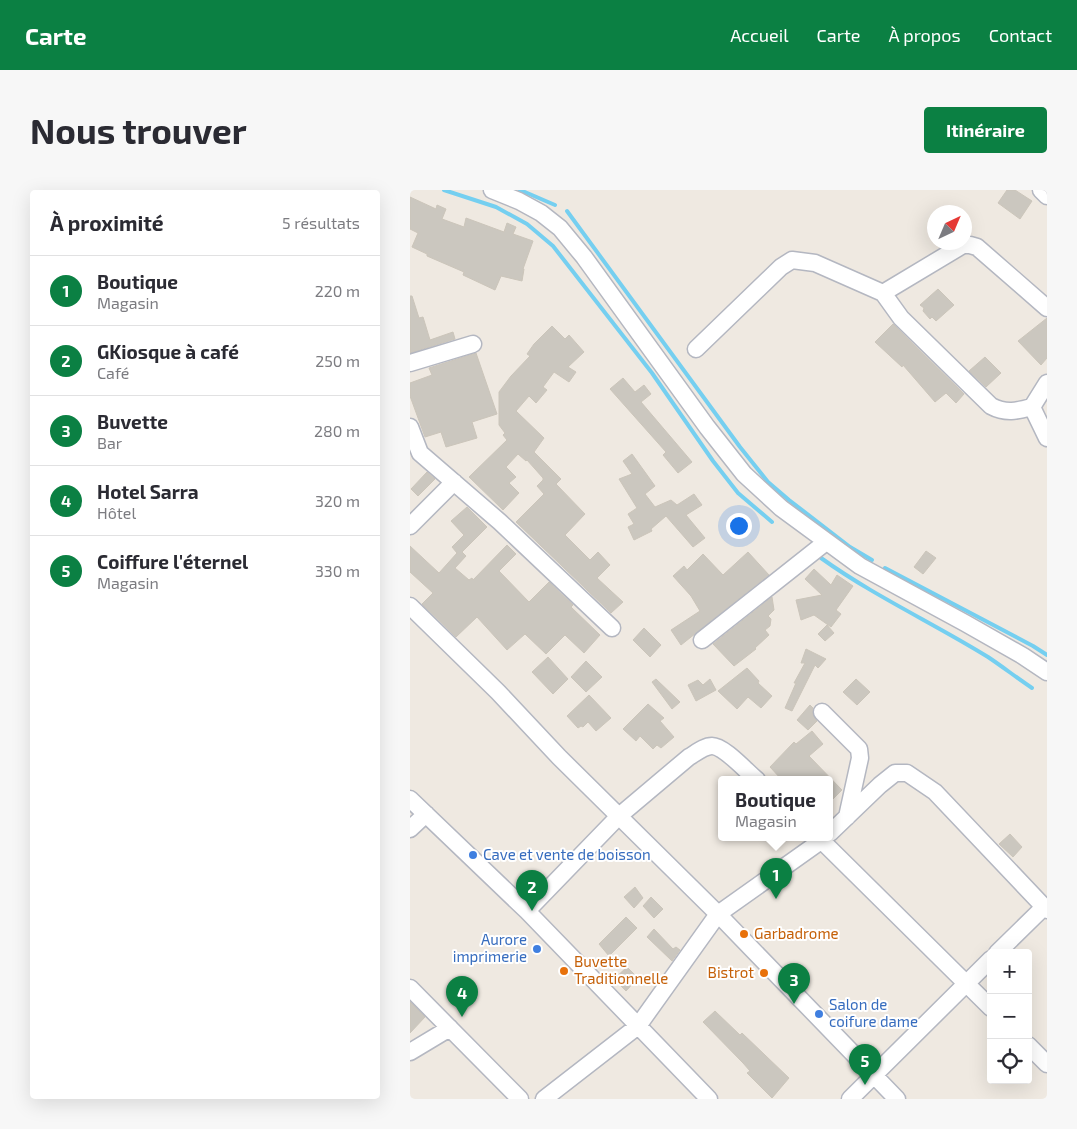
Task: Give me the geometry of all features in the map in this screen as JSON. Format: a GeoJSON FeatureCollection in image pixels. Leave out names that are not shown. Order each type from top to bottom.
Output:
{"type":"FeatureCollection","features":[{"type":"Feature","properties":{"kind":"street"},"geometry":{"type":"LineString","coordinates":[[492,190],[541,213],[560,228],[584,257],[707,427],[744,474],[781,508],[860,566],[965,623],[1047,672]]}},
{"type":"Feature","properties":{"kind":"street"},"geometry":{"type":"LineString","coordinates":[[1041,190],[1047,196]]}},
{"type":"Feature","properties":{"kind":"street"},"geometry":{"type":"LineString","coordinates":[[883,293],[963,245],[970,245],[977,247],[1047,308]]}},
{"type":"Feature","properties":{"kind":"street"},"geometry":{"type":"LineString","coordinates":[[696,349],[781,267],[792,260],[815,263],[883,293],[901,318],[991,406],[1000,411],[1013,412],[1032,407],[1047,383]]}},
{"type":"Feature","properties":{"kind":"street"},"geometry":{"type":"LineString","coordinates":[[410,363],[473,344]]}},
{"type":"Feature","properties":{"kind":"street"},"geometry":{"type":"LineString","coordinates":[[1032,407],[1047,438]]}},
{"type":"Feature","properties":{"kind":"street"},"geometry":{"type":"LineString","coordinates":[[410,427],[415,455],[454,482],[500,522],[612,628]]}},
{"type":"Feature","properties":{"kind":"street"},"geometry":{"type":"LineString","coordinates":[[410,526],[454,482]]}},
{"type":"Feature","properties":{"kind":"street"},"geometry":{"type":"LineString","coordinates":[[702,640],[826,542]]}},
{"type":"Feature","properties":{"kind":"street"},"geometry":{"type":"LineString","coordinates":[[410,606],[718,914],[897,1099]]}},
{"type":"Feature","properties":{"kind":"street"},"geometry":{"type":"LineString","coordinates":[[822,712],[859,749],[860,758],[847,817]]}},
{"type":"Feature","properties":{"kind":"street"},"geometry":{"type":"LineString","coordinates":[[527,911],[618,816],[689,756],[712,746],[722,749],[752,776]]}},
{"type":"Feature","properties":{"kind":"street"},"geometry":{"type":"LineString","coordinates":[[833,829],[895,773],[907,773],[919,779],[935,792],[1045,908],[1001,949]]}},
{"type":"Feature","properties":{"kind":"street"},"geometry":{"type":"LineString","coordinates":[[410,799],[527,911],[708,1099]]}},
{"type":"Feature","properties":{"kind":"street"},"geometry":{"type":"LineString","coordinates":[[410,830],[426,814]]}},
{"type":"Feature","properties":{"kind":"street"},"geometry":{"type":"LineString","coordinates":[[544,1099],[638,1026],[718,914],[818,841]]}},
{"type":"Feature","properties":{"kind":"street"},"geometry":{"type":"LineString","coordinates":[[828,841],[987,1004]]}},
{"type":"Feature","properties":{"kind":"street"},"geometry":{"type":"LineString","coordinates":[[850,1099],[987,963]]}},
{"type":"Feature","properties":{"kind":"street"},"geometry":{"type":"LineString","coordinates":[[410,988],[520,1099]]}},
{"type":"Feature","properties":{"kind":"street"},"geometry":{"type":"LineString","coordinates":[[410,1052],[450,1028]]}},
{"type":"Feature","properties":{"kind":"street"},"geometry":{"type":"LineString","coordinates":[[1032,1049],[1047,1064]]}},
{"type":"Feature","properties":{"kind":"building"},"geometry":{"type":"Polygon","coordinates":[[[1007,190],[1015,190],[1032,201],[1020,219],[998,203],[1007,190]]]}},
{"type":"Feature","properties":{"kind":"building"},"geometry":{"type":"Polygon","coordinates":[[[410,197],[436,209],[437,205],[446,209],[442,219],[464,227],[466,218],[504,232],[507,223],[516,227],[513,234],[533,241],[523,269],[522,281],[501,276],[495,290],[463,275],[464,272],[427,256],[427,254],[412,247],[418,233],[410,229],[410,197]]]}},
{"type":"Feature","properties":{"kind":"building"},"geometry":{"type":"Polygon","coordinates":[[[938,289],[954,305],[936,321],[932,317],[930,319],[923,311],[924,308],[920,305],[938,289]]]}},
{"type":"Feature","properties":{"kind":"building"},"geometry":{"type":"Polygon","coordinates":[[[410,296],[412,296],[419,318],[423,317],[430,340],[453,332],[455,339],[410,353],[410,296]]]}},
{"type":"Feature","properties":{"kind":"building"},"geometry":{"type":"Polygon","coordinates":[[[1047,318],[1047,358],[1041,365],[1018,341],[1047,318]]]}},
{"type":"Feature","properties":{"kind":"building"},"geometry":{"type":"Polygon","coordinates":[[[893,324],[964,394],[956,403],[946,393],[935,402],[903,365],[902,367],[875,342],[893,324]]]}},
{"type":"Feature","properties":{"kind":"building"},"geometry":{"type":"Polygon","coordinates":[[[552,326],[565,339],[569,335],[584,352],[568,367],[576,372],[569,382],[554,372],[543,387],[547,390],[536,403],[529,396],[516,411],[544,438],[534,452],[561,479],[556,484],[585,514],[565,535],[590,560],[598,552],[610,565],[597,578],[623,602],[611,613],[516,522],[544,494],[537,486],[543,478],[527,460],[518,454],[506,467],[516,477],[509,483],[519,493],[503,510],[469,477],[507,440],[503,435],[505,433],[499,425],[499,392],[530,356],[527,354],[534,344],[552,326]]]}},
{"type":"Feature","properties":{"kind":"building"},"geometry":{"type":"Polygon","coordinates":[[[476,353],[497,414],[472,422],[477,438],[446,447],[441,432],[425,437],[410,396],[410,383],[432,375],[429,368],[476,353]]]}},
{"type":"Feature","properties":{"kind":"building"},"geometry":{"type":"Polygon","coordinates":[[[985,357],[1001,373],[986,387],[969,371],[985,357]]]}},
{"type":"Feature","properties":{"kind":"building"},"geometry":{"type":"Polygon","coordinates":[[[623,378],[635,392],[644,385],[651,394],[641,402],[692,462],[678,473],[663,455],[666,452],[610,389],[623,378]]]}},
{"type":"Feature","properties":{"kind":"building"},"geometry":{"type":"Polygon","coordinates":[[[632,454],[655,486],[645,494],[655,507],[671,500],[677,505],[694,494],[702,505],[686,515],[705,538],[693,547],[666,516],[651,529],[652,531],[634,540],[628,527],[634,524],[628,514],[637,508],[619,479],[632,474],[623,461],[632,454]]]}},
{"type":"Feature","properties":{"kind":"building"},"geometry":{"type":"Polygon","coordinates":[[[427,472],[435,479],[418,496],[411,489],[427,472]]]}},
{"type":"Feature","properties":{"kind":"building"},"geometry":{"type":"Polygon","coordinates":[[[467,507],[487,527],[462,552],[466,556],[455,568],[469,580],[472,578],[473,580],[507,545],[516,554],[499,571],[529,602],[549,582],[600,635],[584,653],[565,635],[546,654],[525,634],[507,650],[477,617],[456,637],[422,604],[433,593],[410,572],[410,546],[439,573],[457,553],[452,547],[464,535],[451,521],[467,507]]]}},
{"type":"Feature","properties":{"kind":"building"},"geometry":{"type":"Polygon","coordinates":[[[926,551],[936,558],[923,574],[914,567],[926,551]]]}},
{"type":"Feature","properties":{"kind":"building"},"geometry":{"type":"Polygon","coordinates":[[[748,552],[769,575],[681,645],[671,630],[700,611],[691,596],[673,576],[684,566],[687,570],[703,554],[723,575],[748,552]]]}},
{"type":"Feature","properties":{"kind":"building"},"geometry":{"type":"Polygon","coordinates":[[[814,569],[831,585],[837,575],[853,586],[836,610],[841,614],[831,627],[814,615],[801,620],[796,600],[822,595],[805,579],[814,569]]]}},
{"type":"Feature","properties":{"kind":"building"},"geometry":{"type":"Polygon","coordinates":[[[772,597],[774,610],[768,616],[771,619],[770,626],[765,630],[769,635],[756,649],[734,666],[713,644],[772,597]]]}},
{"type":"Feature","properties":{"kind":"building"},"geometry":{"type":"Polygon","coordinates":[[[827,625],[834,633],[825,641],[818,634],[827,625]]]}},
{"type":"Feature","properties":{"kind":"building"},"geometry":{"type":"Polygon","coordinates":[[[644,628],[661,645],[650,657],[633,640],[644,628]]]}},
{"type":"Feature","properties":{"kind":"building"},"geometry":{"type":"Polygon","coordinates":[[[806,649],[826,659],[818,668],[815,665],[792,711],[785,708],[796,683],[794,683],[805,663],[801,663],[806,649]]]}},
{"type":"Feature","properties":{"kind":"building"},"geometry":{"type":"Polygon","coordinates":[[[548,657],[568,679],[553,694],[532,672],[548,657]]]}},
{"type":"Feature","properties":{"kind":"building"},"geometry":{"type":"Polygon","coordinates":[[[586,661],[602,677],[586,692],[571,677],[586,661]]]}},
{"type":"Feature","properties":{"kind":"building"},"geometry":{"type":"Polygon","coordinates":[[[747,668],[759,681],[758,683],[772,696],[761,708],[748,697],[737,709],[718,691],[747,668]]]}},
{"type":"Feature","properties":{"kind":"building"},"geometry":{"type":"Polygon","coordinates":[[[656,679],[680,702],[672,709],[652,682],[656,679]]]}},
{"type":"Feature","properties":{"kind":"building"},"geometry":{"type":"Polygon","coordinates":[[[710,679],[716,690],[696,701],[688,685],[698,680],[703,685],[710,679]]]}},
{"type":"Feature","properties":{"kind":"building"},"geometry":{"type":"Polygon","coordinates":[[[856,679],[870,692],[857,705],[843,692],[856,679]]]}},
{"type":"Feature","properties":{"kind":"building"},"geometry":{"type":"Polygon","coordinates":[[[589,695],[611,718],[596,731],[588,722],[583,727],[578,728],[567,716],[589,695]]]}},
{"type":"Feature","properties":{"kind":"building"},"geometry":{"type":"Polygon","coordinates":[[[648,704],[664,718],[660,721],[674,737],[661,748],[657,745],[653,749],[640,736],[636,741],[623,729],[648,704]]]}},
{"type":"Feature","properties":{"kind":"building"},"geometry":{"type":"Polygon","coordinates":[[[810,705],[813,708],[813,715],[817,721],[808,730],[797,720],[810,705]]]}},
{"type":"Feature","properties":{"kind":"building"},"geometry":{"type":"Polygon","coordinates":[[[812,731],[823,744],[809,756],[828,776],[778,776],[770,767],[794,742],[796,744],[812,731]]]}},
{"type":"Feature","properties":{"kind":"building"},"geometry":{"type":"Polygon","coordinates":[[[833,781],[842,790],[833,799],[833,781]]]}},
{"type":"Feature","properties":{"kind":"building"},"geometry":{"type":"Polygon","coordinates":[[[1010,834],[1022,847],[1013,857],[999,844],[1010,834]]]}},
{"type":"Feature","properties":{"kind":"building"},"geometry":{"type":"Polygon","coordinates":[[[635,887],[643,898],[634,908],[624,897],[635,887]]]}},
{"type":"Feature","properties":{"kind":"building"},"geometry":{"type":"Polygon","coordinates":[[[651,897],[663,909],[654,918],[643,906],[651,897]]]}},
{"type":"Feature","properties":{"kind":"building"},"geometry":{"type":"Polygon","coordinates":[[[626,917],[637,928],[609,956],[599,944],[626,917]]]}},
{"type":"Feature","properties":{"kind":"building"},"geometry":{"type":"Polygon","coordinates":[[[654,929],[673,949],[676,947],[680,950],[672,961],[647,937],[654,929]]]}},
{"type":"Feature","properties":{"kind":"building"},"geometry":{"type":"Polygon","coordinates":[[[627,967],[638,978],[626,991],[614,979],[627,967]]]}},
{"type":"Feature","properties":{"kind":"building"},"geometry":{"type":"Polygon","coordinates":[[[410,1002],[425,1017],[410,1033],[410,1002]]]}},
{"type":"Feature","properties":{"kind":"building"},"geometry":{"type":"Polygon","coordinates":[[[715,1011],[740,1035],[742,1033],[789,1078],[772,1098],[747,1073],[750,1071],[743,1063],[703,1022],[715,1011]]]}},
{"type":"Feature","properties":{"kind":"waterway"},"geometry":{"type":"LineString","coordinates":[[444,190],[496,207],[527,224],[553,246],[652,373],[713,461],[738,493],[772,522]]}},
{"type":"Feature","properties":{"kind":"waterway"},"geometry":{"type":"LineString","coordinates":[[520,190],[555,205]]}},
{"type":"Feature","properties":{"kind":"waterway"},"geometry":{"type":"LineString","coordinates":[[567,211],[740,447],[768,482],[850,547],[872,560]]}},
{"type":"Feature","properties":{"kind":"waterway"},"geometry":{"type":"LineString","coordinates":[[821,558],[862,585],[988,657],[1032,688]]}},
{"type":"Feature","properties":{"kind":"waterway"},"geometry":{"type":"LineString","coordinates":[[885,568],[1047,655]]}},
{"type":"Feature","properties":{"kind":"place","name":"Cave et vente de boisson"},"geometry":{"type":"Point","coordinates":[473,855]}},
{"type":"Feature","properties":{"kind":"place","name":"Boutique"},"geometry":{"type":"Point","coordinates":[776,899]}},
{"type":"Feature","properties":{"kind":"place","name":"GKiosque à café"},"geometry":{"type":"Point","coordinates":[532,911]}},
{"type":"Feature","properties":{"kind":"place","name":"Garbadrome"},"geometry":{"type":"Point","coordinates":[744,934]}},
{"type":"Feature","properties":{"kind":"place","name":"Aurore imprimerie"},"geometry":{"type":"Point","coordinates":[537,949]}},
{"type":"Feature","properties":{"kind":"place","name":"Buvette Traditionnelle"},"geometry":{"type":"Point","coordinates":[564,971]}},
{"type":"Feature","properties":{"kind":"place","name":"Bistrot"},"geometry":{"type":"Point","coordinates":[764,973]}},
{"type":"Feature","properties":{"kind":"place","name":"Buvette"},"geometry":{"type":"Point","coordinates":[794,1004]}},
{"type":"Feature","properties":{"kind":"place","name":"Salon de coifure dame"},"geometry":{"type":"Point","coordinates":[819,1014]}},
{"type":"Feature","properties":{"kind":"place","name":"Hotel Sarra"},"geometry":{"type":"Point","coordinates":[462,1017]}},
{"type":"Feature","properties":{"kind":"place","name":"Coiffure l'éternel"},"geometry":{"type":"Point","coordinates":[865,1085]}}]}
